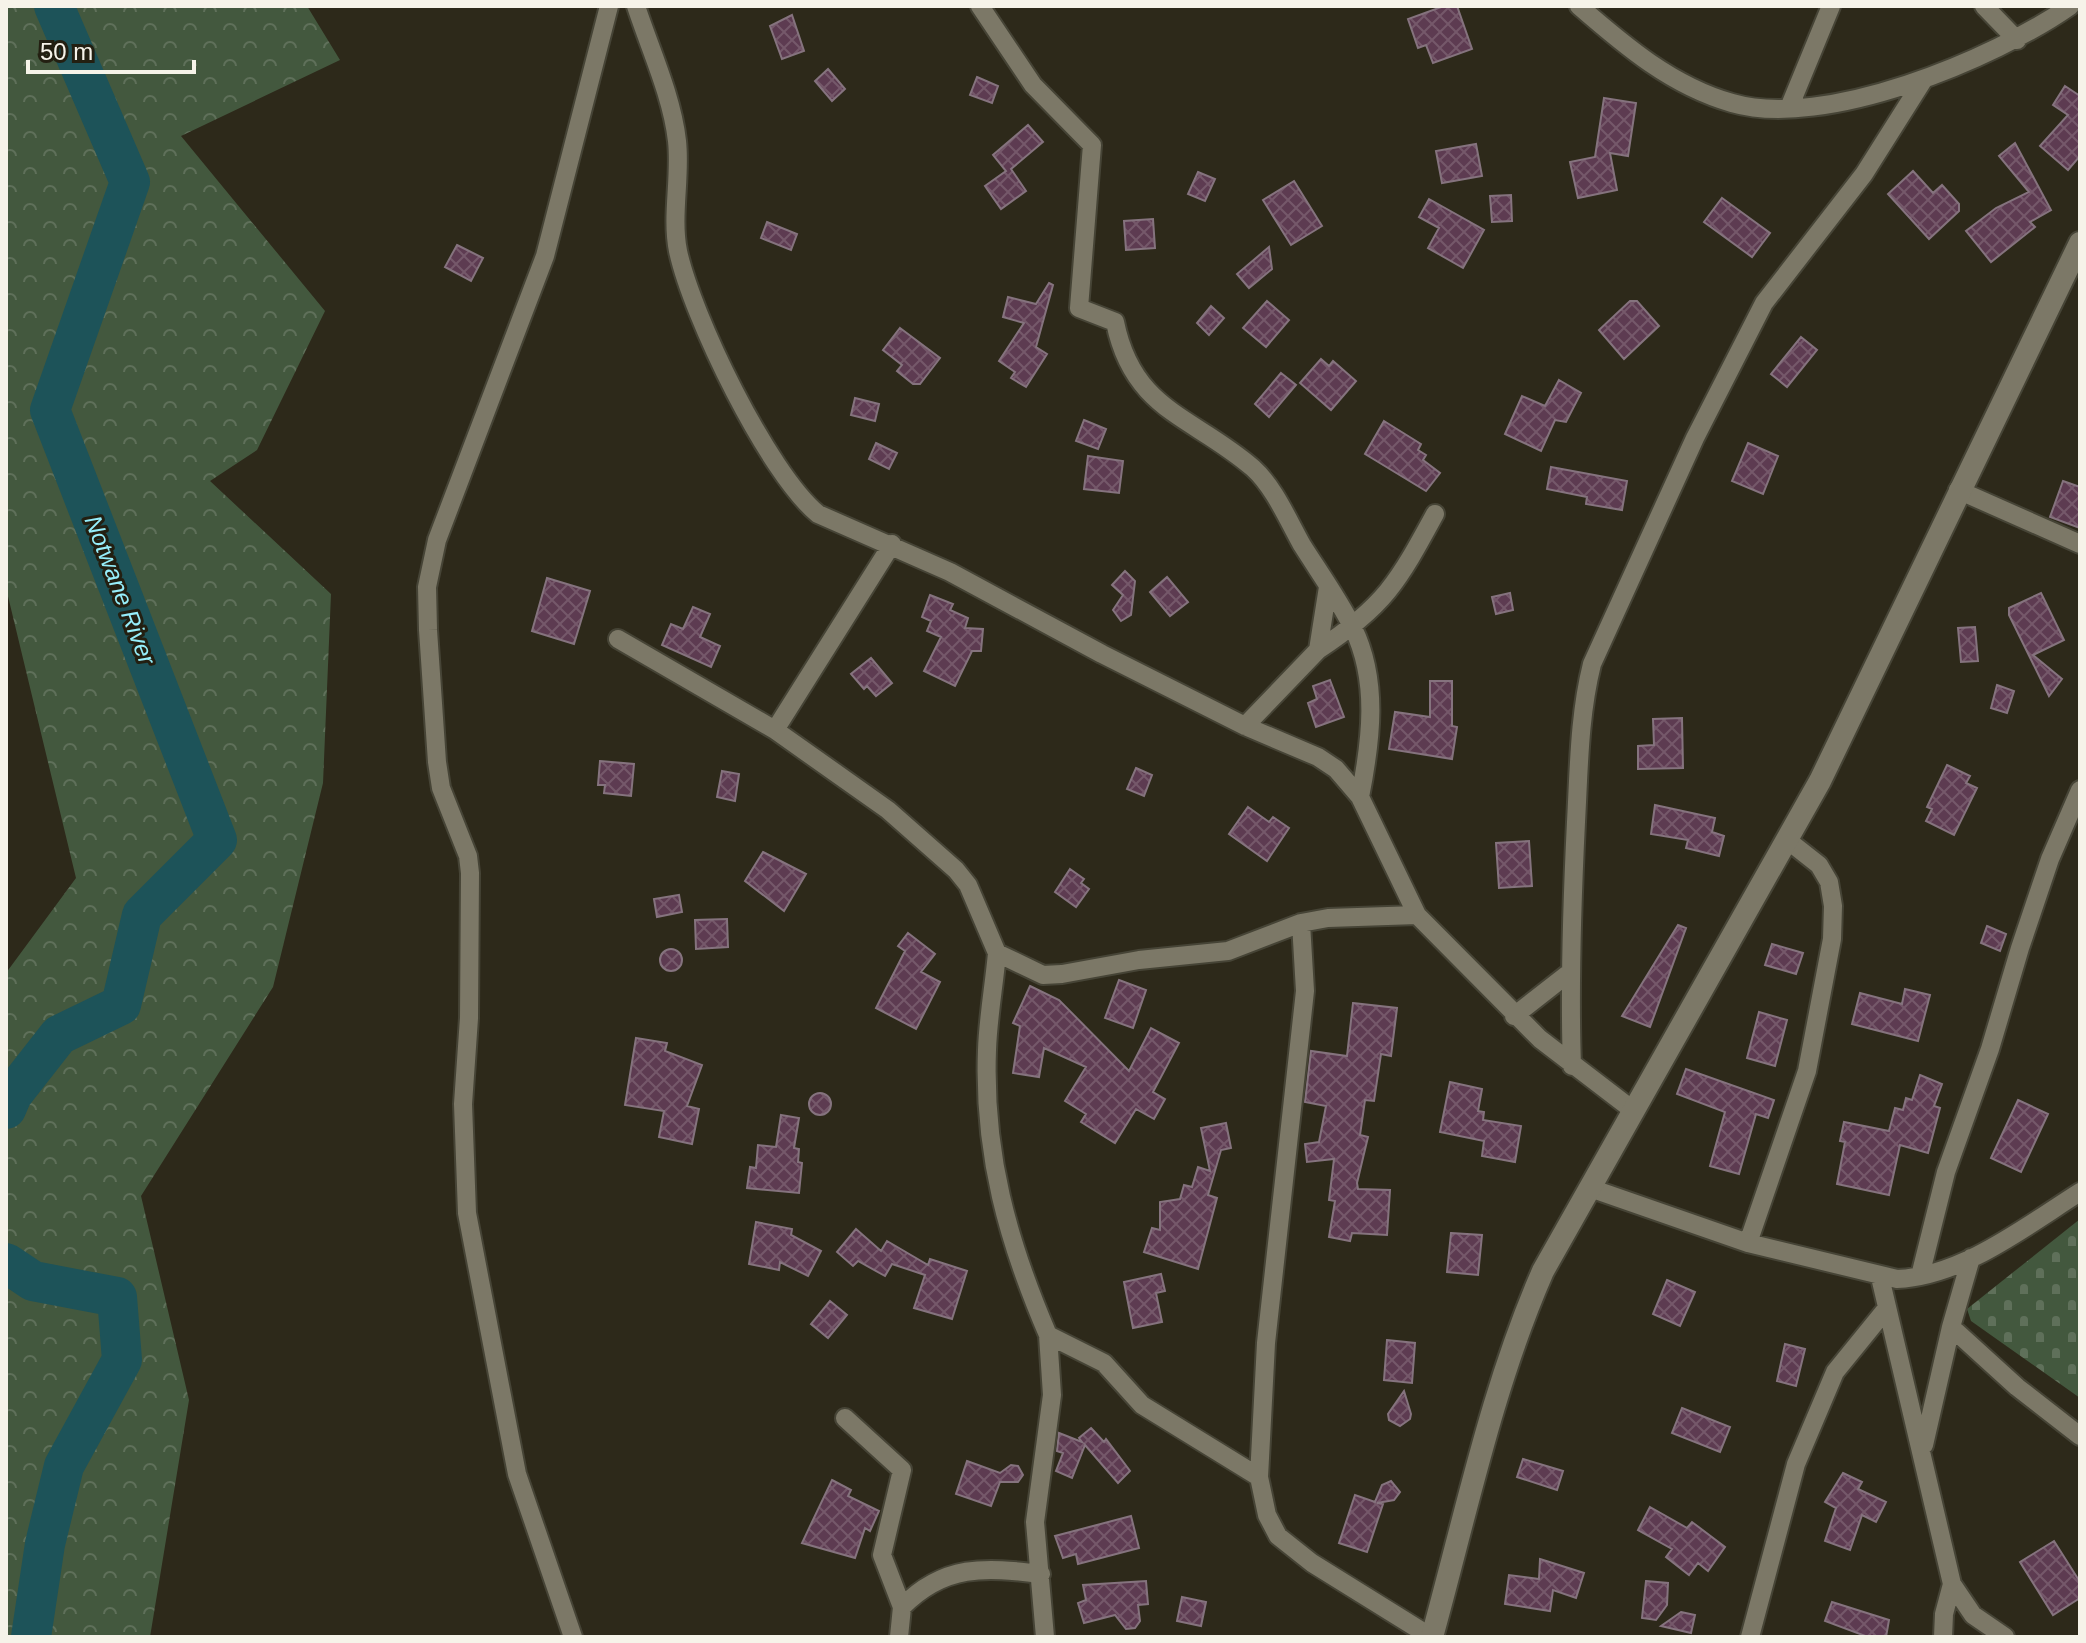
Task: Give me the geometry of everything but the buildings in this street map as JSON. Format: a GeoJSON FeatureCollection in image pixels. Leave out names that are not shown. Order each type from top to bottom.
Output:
{"type":"FeatureCollection","features":[{"type":"Feature","properties":{"kind":"street"},"geometry":{"type":"LineString","coordinates":[[573,1637],[517,1474],[467,1213],[463,1104],[469,1018],[470,873],[468,856],[441,788],[427,587],[442,526],[545,256],[609,6]]}},
{"type":"Feature","properties":{"kind":"street"},"geometry":{"type":"LineString","coordinates":[[636,6],[677,141],[677,247],[684,272],[737,394],[783,477],[801,500],[818,514],[892,544],[1245,726],[1318,757],[1336,769],[1360,797],[1417,915],[1514,1016],[1572,1066],[1634,1111]]}},
{"type":"Feature","properties":{"kind":"street"},"geometry":{"type":"LineString","coordinates":[[980,6],[1033,85],[1092,145],[1079,308],[1115,322],[1121,351],[1133,376],[1154,397],[1257,471],[1353,627],[1370,685],[1370,733],[1360,797]]}},
{"type":"Feature","properties":{"kind":"street"},"geometry":{"type":"LineString","coordinates":[[1579,6],[1640,59],[1702,93],[1757,109],[1789,108],[1860,98],[1924,79],[2017,40],[2070,6]]}},
{"type":"Feature","properties":{"kind":"street"},"geometry":{"type":"LineString","coordinates":[[1789,108],[1831,6]]}},
{"type":"Feature","properties":{"kind":"street"},"geometry":{"type":"LineString","coordinates":[[1984,6],[2017,40]]}},
{"type":"Feature","properties":{"kind":"street"},"geometry":{"type":"LineString","coordinates":[[1572,1066],[1569,973],[1583,702],[1592,664],[1695,438],[1764,303],[1864,174],[1924,79]]}},
{"type":"Feature","properties":{"kind":"street"},"geometry":{"type":"LineString","coordinates":[[1301,923],[1305,991],[1266,1343],[1259,1477],[1267,1515],[1278,1536],[1312,1563],[1432,1637],[1518,1328],[1543,1271],[1820,781],[2080,243]]}},
{"type":"Feature","properties":{"kind":"street"},"geometry":{"type":"LineString","coordinates":[[1958,490],[2080,544]]}},
{"type":"Feature","properties":{"kind":"street"},"geometry":{"type":"LineString","coordinates":[[1245,726],[1318,650],[1372,611],[1399,580],[1435,514]]}},
{"type":"Feature","properties":{"kind":"street"},"geometry":{"type":"LineString","coordinates":[[775,730],[892,544]]}},
{"type":"Feature","properties":{"kind":"street"},"geometry":{"type":"LineString","coordinates":[[1318,650],[1328,587]]}},
{"type":"Feature","properties":{"kind":"street"},"geometry":{"type":"LineString","coordinates":[[618,639],[775,730],[888,810],[956,870],[978,907],[997,953],[987,1054],[992,1147],[1000,1200],[1017,1262],[1048,1335],[1052,1395],[1050,1425],[1035,1522],[1045,1637]]}},
{"type":"Feature","properties":{"kind":"street"},"geometry":{"type":"LineString","coordinates":[[1920,1276],[1946,1172],[1990,1049],[2050,859],[2080,790]]}},
{"type":"Feature","properties":{"kind":"street"},"geometry":{"type":"LineString","coordinates":[[1748,1243],[1807,1071],[1832,939],[1833,906],[1829,882],[1819,865],[1786,839]]}},
{"type":"Feature","properties":{"kind":"street"},"geometry":{"type":"LineString","coordinates":[[997,953],[1043,975],[1062,974],[1139,960],[1228,951],[1301,923],[1355,914],[1417,915]]}},
{"type":"Feature","properties":{"kind":"street"},"geometry":{"type":"LineString","coordinates":[[1514,1016],[1569,973]]}},
{"type":"Feature","properties":{"kind":"street"},"geometry":{"type":"LineString","coordinates":[[1590,1188],[1748,1243],[1880,1277],[1920,1276],[1971,1258],[2080,1192]]}},
{"type":"Feature","properties":{"kind":"street"},"geometry":{"type":"LineString","coordinates":[[1923,1452],[1951,1327],[1971,1258]]}},
{"type":"Feature","properties":{"kind":"street"},"geometry":{"type":"LineString","coordinates":[[1880,1277],[1952,1584],[1973,1615],[2005,1637]]}},
{"type":"Feature","properties":{"kind":"street"},"geometry":{"type":"LineString","coordinates":[[1750,1637],[1796,1464],[1835,1372],[1887,1308]]}},
{"type":"Feature","properties":{"kind":"street"},"geometry":{"type":"LineString","coordinates":[[1951,1327],[2017,1387],[2080,1436]]}},
{"type":"Feature","properties":{"kind":"street"},"geometry":{"type":"LineString","coordinates":[[1048,1335],[1104,1363],[1142,1405],[1259,1477]]}},
{"type":"Feature","properties":{"kind":"street"},"geometry":{"type":"LineString","coordinates":[[845,1418],[902,1470],[882,1555],[902,1607],[899,1637]]}},
{"type":"Feature","properties":{"kind":"street"},"geometry":{"type":"LineString","coordinates":[[902,1607],[935,1580],[969,1571],[994,1568],[1041,1574]]}},
{"type":"Feature","properties":{"kind":"street"},"geometry":{"type":"LineString","coordinates":[[1943,1637],[1944,1614],[1952,1584]]}},
{"type":"Feature","properties":{"kind":"green space"},"geometry":{"type":"Polygon","coordinates":[[[6,6],[307,6],[340,60],[181,136],[325,311],[257,450],[210,481],[331,594],[323,783],[273,987],[141,1196],[189,1400],[150,1637],[6,1637],[6,973],[76,878],[6,588],[6,6]]]}},
{"type":"Feature","properties":{"kind":"green space"},"geometry":{"type":"Polygon","coordinates":[[[2080,1219],[2080,1398],[1971,1321],[1967,1309],[2080,1219]]]}},
{"type":"Feature","properties":{"kind":"waterway","name":"Notwane River"},"geometry":{"type":"LineString","coordinates":[[6,1109],[12,1095],[59,1035],[121,1005],[142,915],[217,840],[50,410],[130,182],[54,6]]}},
{"type":"Feature","properties":{"kind":"waterway","name":"Notwane River"},"geometry":{"type":"LineString","coordinates":[[6,1263],[33,1281],[117,1297],[122,1360],[64,1466],[45,1544],[31,1637]]}}]}
